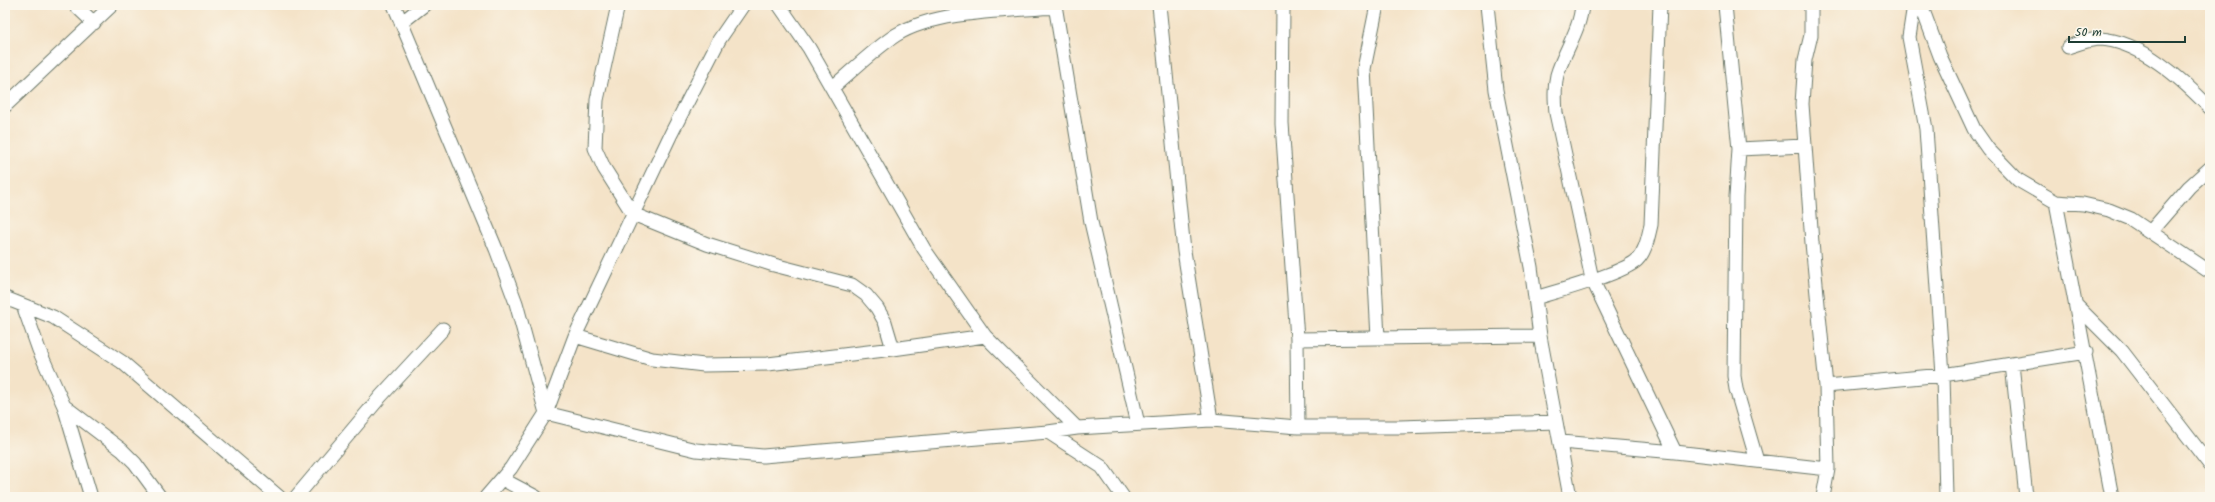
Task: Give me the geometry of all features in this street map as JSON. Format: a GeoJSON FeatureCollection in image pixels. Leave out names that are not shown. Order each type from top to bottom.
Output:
{"type":"FeatureCollection","features":[{"type":"Feature","properties":{"kind":"street"},"geometry":{"type":"LineString","coordinates":[[75,5],[94,23]]}},
{"type":"Feature","properties":{"kind":"street"},"geometry":{"type":"LineString","coordinates":[[5,106],[112,5]]}},
{"type":"Feature","properties":{"kind":"street"},"geometry":{"type":"LineString","coordinates":[[394,5],[496,249],[516,303],[546,413]]}},
{"type":"Feature","properties":{"kind":"street"},"geometry":{"type":"LineString","coordinates":[[402,23],[424,5]]}},
{"type":"Feature","properties":{"kind":"street"},"geometry":{"type":"LineString","coordinates":[[618,5],[597,100],[595,148],[604,168],[633,214],[715,246],[774,265],[852,285],[866,295],[877,308],[884,322],[893,349]]}},
{"type":"Feature","properties":{"kind":"street"},"geometry":{"type":"LineString","coordinates":[[778,5],[809,48],[924,249],[985,336],[1077,428]]}},
{"type":"Feature","properties":{"kind":"street"},"geometry":{"type":"LineString","coordinates":[[1159,5],[1184,251],[1211,420]]}},
{"type":"Feature","properties":{"kind":"street"},"geometry":{"type":"LineString","coordinates":[[1283,5],[1282,123],[1297,339],[1298,427]]}},
{"type":"Feature","properties":{"kind":"street"},"geometry":{"type":"LineString","coordinates":[[1377,5],[1364,69],[1378,338]]}},
{"type":"Feature","properties":{"kind":"street"},"geometry":{"type":"LineString","coordinates":[[1487,5],[1496,90],[1531,267],[1540,336],[1561,442],[1570,497]]}},
{"type":"Feature","properties":{"kind":"street"},"geometry":{"type":"LineString","coordinates":[[1582,5],[1579,24],[1557,76],[1555,92],[1556,113],[1592,279],[1675,452]]}},
{"type":"Feature","properties":{"kind":"street"},"geometry":{"type":"LineString","coordinates":[[1535,298],[1618,271],[1637,260],[1643,252],[1648,238],[1651,218],[1660,5]]}},
{"type":"Feature","properties":{"kind":"street"},"geometry":{"type":"LineString","coordinates":[[1725,5],[1739,149],[1736,197],[1734,376],[1736,389],[1757,461]]}},
{"type":"Feature","properties":{"kind":"street"},"geometry":{"type":"LineString","coordinates":[[1811,5],[1811,35],[1805,60],[1802,104],[1804,146],[1826,386],[1828,469],[1823,497]]}},
{"type":"Feature","properties":{"kind":"street"},"geometry":{"type":"LineString","coordinates":[[1914,5],[1910,37],[1926,129],[1943,375],[1946,497]]}},
{"type":"Feature","properties":{"kind":"street"},"geometry":{"type":"LineString","coordinates":[[1921,5],[1940,56],[1974,129],[1988,149],[2018,180],[2056,202],[2083,204],[2109,210],[2131,219],[2210,272]]}},
{"type":"Feature","properties":{"kind":"street"},"geometry":{"type":"LineString","coordinates":[[832,88],[878,48],[896,35],[914,26],[950,17],[1055,6],[1091,222],[1138,424]]}},
{"type":"Feature","properties":{"kind":"street"},"geometry":{"type":"LineString","coordinates":[[486,497],[511,468],[546,413],[575,336],[633,214],[719,40],[740,7]]}},
{"type":"Feature","properties":{"kind":"street"},"geometry":{"type":"LineString","coordinates":[[2068,47],[2099,39],[2130,48],[2173,72],[2210,108]]}},
{"type":"Feature","properties":{"kind":"street"},"geometry":{"type":"LineString","coordinates":[[1739,149],[1804,146]]}},
{"type":"Feature","properties":{"kind":"street"},"geometry":{"type":"LineString","coordinates":[[2150,231],[2189,187],[2210,168]]}},
{"type":"Feature","properties":{"kind":"street"},"geometry":{"type":"LineString","coordinates":[[2056,202],[2086,352],[2112,497]]}},
{"type":"Feature","properties":{"kind":"street"},"geometry":{"type":"LineString","coordinates":[[5,298],[53,317],[122,362],[279,497]]}},
{"type":"Feature","properties":{"kind":"street"},"geometry":{"type":"LineString","coordinates":[[24,305],[39,350],[64,406],[91,497]]}},
{"type":"Feature","properties":{"kind":"street"},"geometry":{"type":"LineString","coordinates":[[2077,306],[2122,351],[2210,465]]}},
{"type":"Feature","properties":{"kind":"street"},"geometry":{"type":"LineString","coordinates":[[296,497],[391,385],[443,329]]}},
{"type":"Feature","properties":{"kind":"street"},"geometry":{"type":"LineString","coordinates":[[575,336],[652,359],[704,365],[768,364],[985,336]]}},
{"type":"Feature","properties":{"kind":"street"},"geometry":{"type":"LineString","coordinates":[[1297,339],[1540,336]]}},
{"type":"Feature","properties":{"kind":"street"},"geometry":{"type":"LineString","coordinates":[[1826,386],[1943,375],[2086,352]]}},
{"type":"Feature","properties":{"kind":"street"},"geometry":{"type":"LineString","coordinates":[[2012,364],[2026,497]]}},
{"type":"Feature","properties":{"kind":"street"},"geometry":{"type":"LineString","coordinates":[[64,406],[122,450],[135,463],[160,497]]}},
{"type":"Feature","properties":{"kind":"street"},"geometry":{"type":"LineString","coordinates":[[546,413],[696,450],[762,456],[1048,432],[1077,428],[1211,420],[1298,427],[1400,427],[1556,422]]}},
{"type":"Feature","properties":{"kind":"street"},"geometry":{"type":"LineString","coordinates":[[1048,432],[1102,467],[1123,497]]}},
{"type":"Feature","properties":{"kind":"street"},"geometry":{"type":"LineString","coordinates":[[1561,442],[1675,452],[1828,469]]}},
{"type":"Feature","properties":{"kind":"street"},"geometry":{"type":"LineString","coordinates":[[502,478],[536,497]]}}]}
